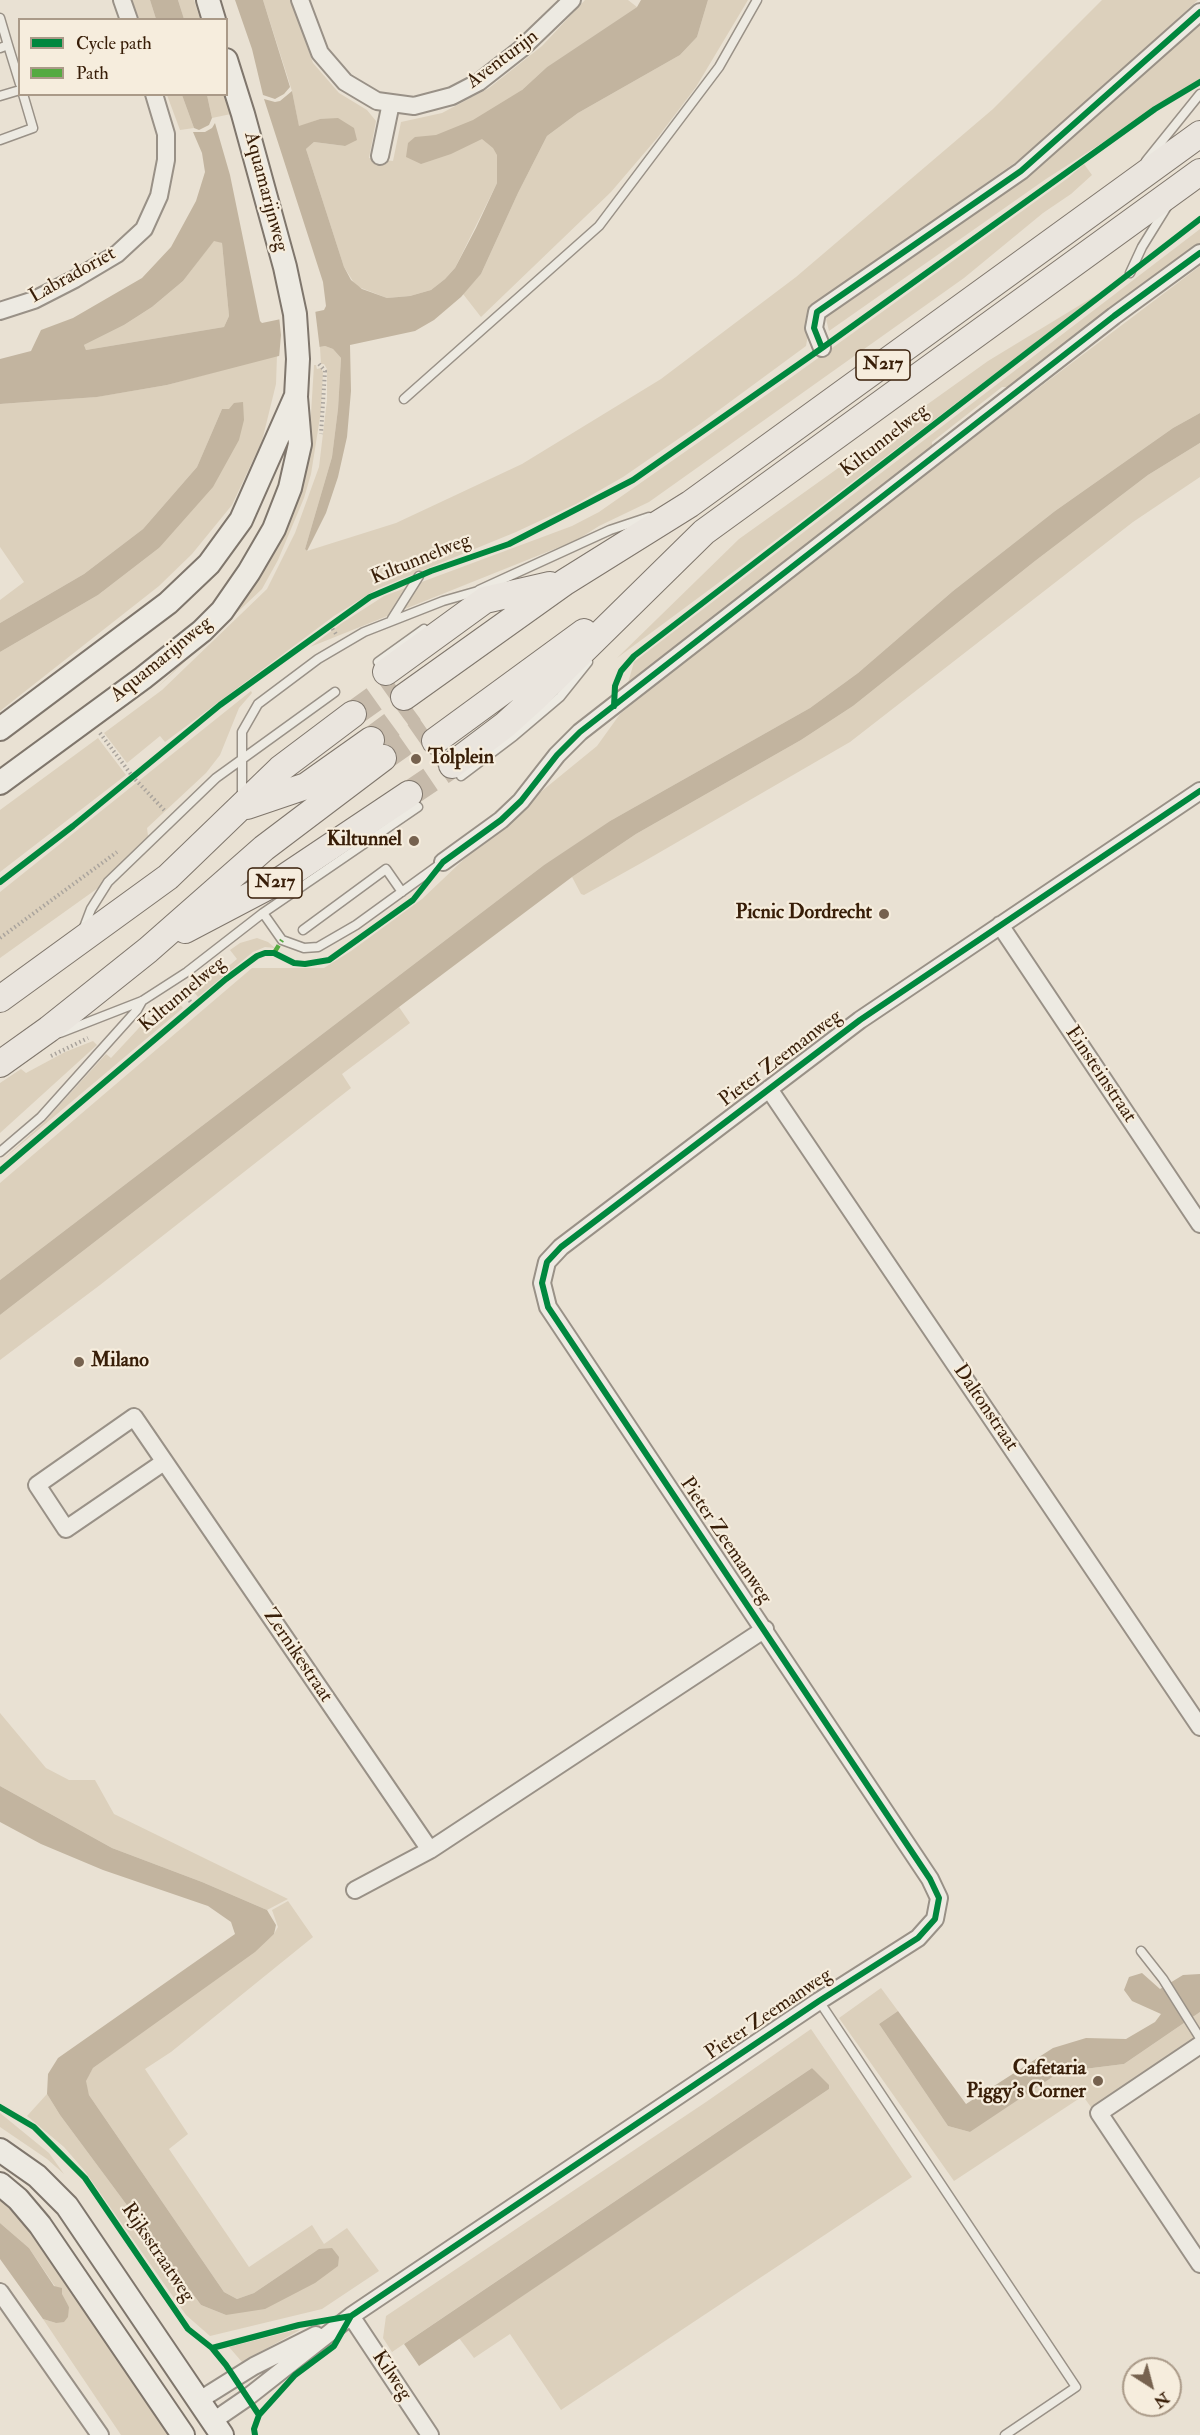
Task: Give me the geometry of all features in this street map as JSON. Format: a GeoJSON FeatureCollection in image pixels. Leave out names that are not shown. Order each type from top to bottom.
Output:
{"type":"FeatureCollection","features":[{"type":"Feature","properties":{"kind":"main road","name":"N217"},"geometry":{"type":"LineString","coordinates":[[419,719],[565,582],[690,504],[1200,134]]}},
{"type":"Feature","properties":{"kind":"main road","name":"Kiltunnelweg"},"geometry":{"type":"LineString","coordinates":[[419,719],[513,718],[704,532],[1189,185],[1200,172]]}},
{"type":"Feature","properties":{"kind":"main road","name":"N217"},"geometry":{"type":"LineString","coordinates":[[419,719],[485,600],[565,582]]}},
{"type":"Feature","properties":{"kind":"main road","name":"Kiltunnelweg"},"geometry":{"type":"LineString","coordinates":[[419,719],[512,667],[652,583]]}},
{"type":"Feature","properties":{"kind":"main road","name":"Kiltunnelweg"},"geometry":{"type":"LineString","coordinates":[[148,950],[264,848],[313,796],[377,749]]}},
{"type":"Feature","properties":{"kind":"main road","name":"Kiltunnelweg"},"geometry":{"type":"LineString","coordinates":[[0,999],[11,983],[77,944],[168,877],[280,769],[377,749]]}},
{"type":"Feature","properties":{"kind":"main road","name":"Kiltunnelweg"},"geometry":{"type":"LineString","coordinates":[[5,1057],[148,950],[377,749]]}},
{"type":"Feature","properties":{"kind":"main road","name":"Kiltunnelweg"},"geometry":{"type":"LineString","coordinates":[[242,808],[313,796]]}},
{"type":"Feature","properties":{"kind":"street"},"geometry":{"type":"LineString","coordinates":[[122,0],[128,18]]}},
{"type":"Feature","properties":{"kind":"street"},"geometry":{"type":"LineString","coordinates":[[208,0],[213,18]]}},
{"type":"Feature","properties":{"kind":"street","name":"Aventurijn"},"geometry":{"type":"LineString","coordinates":[[300,0],[320,53],[345,82],[377,101],[414,106],[452,96],[479,82],[521,49],[572,0]]}},
{"type":"Feature","properties":{"kind":"street"},"geometry":{"type":"LineString","coordinates":[[822,348],[814,328],[817,312],[1021,171],[1200,12]]}},
{"type":"Feature","properties":{"kind":"street","name":"Aquamarijnweg"},"geometry":{"type":"LineString","coordinates":[[0,783],[202,631],[237,591],[274,529],[296,469],[300,444],[296,397],[297,334],[292,300],[249,136],[228,67]]}},
{"type":"Feature","properties":{"kind":"street","name":"Labradoriet"},"geometry":{"type":"LineString","coordinates":[[0,311],[34,300],[75,279],[117,254],[144,229],[159,195],[166,160],[166,134],[155,96]]}},
{"type":"Feature","properties":{"kind":"street"},"geometry":{"type":"LineString","coordinates":[[380,156],[391,103]]}},
{"type":"Feature","properties":{"kind":"street"},"geometry":{"type":"LineString","coordinates":[[443,862],[501,819],[521,801],[557,755],[580,732],[1114,316],[1200,253]]}},
{"type":"Feature","properties":{"kind":"street","name":"Aquamarijnweg"},"geometry":{"type":"LineString","coordinates":[[0,729],[168,603],[209,564],[241,520],[296,397]]}},
{"type":"Feature","properties":{"kind":"street","name":"Pieter Zeemanweg"},"geometry":{"type":"LineString","coordinates":[[217,2428],[248,2397],[351,2316],[819,2001],[918,1938],[935,1919],[939,1898],[930,1879],[548,1307],[542,1283],[547,1262],[561,1247],[860,1020],[1200,791]]}},
{"type":"Feature","properties":{"kind":"street","name":"Einsteinstraat"},"geometry":{"type":"LineString","coordinates":[[1000,925],[1200,1224]]}},
{"type":"Feature","properties":{"kind":"street","name":"Daltonstraat"},"geometry":{"type":"LineString","coordinates":[[769,1089],[1200,1727]]}},
{"type":"Feature","properties":{"kind":"street","name":"Zernikestraat"},"geometry":{"type":"LineString","coordinates":[[164,1462],[66,1528],[37,1485],[134,1417],[430,1850]]}},
{"type":"Feature","properties":{"kind":"street"},"geometry":{"type":"LineString","coordinates":[[356,1890],[430,1850],[765,1629]]}},
{"type":"Feature","properties":{"kind":"street"},"geometry":{"type":"LineString","coordinates":[[1200,2045],[1099,2113],[1200,2264]]}},
{"type":"Feature","properties":{"kind":"street"},"geometry":{"type":"LineString","coordinates":[[0,2150],[37,2176],[68,2206],[217,2428],[181,2433]]}},
{"type":"Feature","properties":{"kind":"street"},"geometry":{"type":"LineString","coordinates":[[0,2184],[18,2199],[53,2243],[181,2433]]}},
{"type":"Feature","properties":{"kind":"street"},"geometry":{"type":"LineString","coordinates":[[0,2292],[100,2435]]}},
{"type":"Feature","properties":{"kind":"street","name":"Pieter Zeemanweg"},"geometry":{"type":"LineString","coordinates":[[198,2401],[254,2366],[351,2316]]}},
{"type":"Feature","properties":{"kind":"street","name":"Kilweg"},"geometry":{"type":"LineString","coordinates":[[351,2316],[430,2435]]}},
{"type":"Feature","properties":{"kind":"street"},"geometry":{"type":"LineString","coordinates":[[181,2433],[198,2401]]}},
{"type":"Feature","properties":{"kind":"lane"},"geometry":{"type":"LineString","coordinates":[[404,399],[599,226],[719,68],[757,0]]}},
{"type":"Feature","properties":{"kind":"lane"},"geometry":{"type":"LineString","coordinates":[[0,18],[4,47],[18,79]]}},
{"type":"Feature","properties":{"kind":"lane"},"geometry":{"type":"LineString","coordinates":[[0,96],[18,91]]}},
{"type":"Feature","properties":{"kind":"lane"},"geometry":{"type":"LineString","coordinates":[[1122,191],[1200,94]]}},
{"type":"Feature","properties":{"kind":"lane"},"geometry":{"type":"LineString","coordinates":[[0,140],[33,128],[24,96]]}},
{"type":"Feature","properties":{"kind":"lane"},"geometry":{"type":"LineString","coordinates":[[1130,273],[1142,247],[1189,185]]}},
{"type":"Feature","properties":{"kind":"lane","name":"N217"},"geometry":{"type":"LineString","coordinates":[[450,611],[478,591],[610,530],[690,504]]}},
{"type":"Feature","properties":{"kind":"lane"},"geometry":{"type":"LineString","coordinates":[[392,619],[419,576]]}},
{"type":"Feature","properties":{"kind":"lane"},"geometry":{"type":"LineString","coordinates":[[242,808],[242,732],[258,704],[318,659],[357,636],[392,619],[478,591]]}},
{"type":"Feature","properties":{"kind":"lane"},"geometry":{"type":"LineString","coordinates":[[419,719],[431,624]]}},
{"type":"Feature","properties":{"kind":"lane"},"geometry":{"type":"LineString","coordinates":[[77,944],[91,909],[108,882],[216,778],[243,758],[377,749]]}},
{"type":"Feature","properties":{"kind":"lane","name":"Kiltunnelweg"},"geometry":{"type":"LineString","coordinates":[[5,1057],[142,1000],[187,972],[264,913],[377,749]]}},
{"type":"Feature","properties":{"kind":"lane"},"geometry":{"type":"LineString","coordinates":[[264,913],[282,940],[304,948],[318,947],[356,925],[443,862]]}},
{"type":"Feature","properties":{"kind":"lane"},"geometry":{"type":"LineString","coordinates":[[303,930],[386,869],[402,892]]}},
{"type":"Feature","properties":{"kind":"lane","name":"Kiltunnelweg"},"geometry":{"type":"LineString","coordinates":[[0,1152],[41,1117],[137,1010],[142,1000]]}},
{"type":"Feature","properties":{"kind":"lane"},"geometry":{"type":"LineString","coordinates":[[1142,1951],[1200,2038]]}},
{"type":"Feature","properties":{"kind":"lane"},"geometry":{"type":"LineString","coordinates":[[819,2001],[867,2077],[1076,2387],[1005,2435]]}},
{"type":"Feature","properties":{"kind":"path"},"geometry":{"type":"LineString","coordinates":[[321,631],[338,619]]}},
{"type":"Feature","properties":{"kind":"path"},"geometry":{"type":"LineString","coordinates":[[124,784],[141,770]]}},
{"type":"Feature","properties":{"kind":"path"},"geometry":{"type":"LineString","coordinates":[[133,777],[168,814],[159,821]]}},
{"type":"Feature","properties":{"kind":"path"},"geometry":{"type":"LineString","coordinates":[[0,938],[123,848]]}},
{"type":"Feature","properties":{"kind":"path"},"geometry":{"type":"LineString","coordinates":[[179,987],[194,1006]]}},
{"type":"Feature","properties":{"kind":"shaded area"},"geometry":{"type":"Polygon","coordinates":[[[132,0],[150,0],[156,18],[139,18],[132,0]]]}},
{"type":"Feature","properties":{"kind":"shaded area"},"geometry":{"type":"Polygon","coordinates":[[[150,0],[178,0],[184,18],[156,18],[150,0]]]}},
{"type":"Feature","properties":{"kind":"shaded area"},"geometry":{"type":"Polygon","coordinates":[[[178,0],[194,0],[200,18],[184,18],[178,0]]]}},
{"type":"Feature","properties":{"kind":"shaded area"},"geometry":{"type":"Polygon","coordinates":[[[235,0],[263,0],[290,87],[275,99],[263,95],[252,49],[235,0]]]}},
{"type":"Feature","properties":{"kind":"shaded area"},"geometry":{"type":"Polygon","coordinates":[[[263,0],[291,0],[313,63],[339,93],[367,110],[376,121],[369,158],[393,161],[401,122],[442,113],[489,88],[542,46],[585,0],[628,0],[637,7],[547,67],[522,90],[497,155],[497,183],[455,268],[431,290],[410,296],[387,298],[356,286],[344,267],[306,149],[314,142],[345,146],[320,119],[299,127],[292,91],[263,0]]]}},
{"type":"Feature","properties":{"kind":"shaded area"},"geometry":{"type":"Polygon","coordinates":[[[641,0],[708,0],[697,37],[680,55],[578,113],[547,136],[481,274],[461,297],[434,320],[415,331],[350,345],[351,391],[347,437],[338,477],[326,513],[307,551],[305,549],[332,457],[341,358],[333,349],[325,346],[298,351],[167,385],[97,397],[0,404],[0,359],[31,351],[41,330],[73,318],[142,278],[171,247],[196,201],[205,172],[202,153],[193,132],[205,132],[215,123],[230,175],[260,321],[262,323],[324,310],[326,306],[323,282],[264,99],[280,101],[292,91],[299,126],[320,119],[338,118],[354,128],[357,140],[345,146],[314,142],[306,149],[344,267],[351,280],[362,289],[387,298],[410,296],[431,290],[455,268],[476,228],[497,183],[497,155],[493,148],[482,139],[451,154],[421,164],[406,157],[408,143],[415,137],[436,135],[473,120],[522,90],[547,67],[637,7],[641,0]],[[214,241],[183,281],[152,307],[124,325],[84,345],[86,350],[224,327],[229,316],[222,243],[214,241]]]}},
{"type":"Feature","properties":{"kind":"shaded area"},"geometry":{"type":"Polygon","coordinates":[[[708,0],[748,0],[696,87],[658,137],[611,192],[481,317],[463,294],[481,274],[547,136],[578,113],[680,55],[697,37],[708,0]]]}},
{"type":"Feature","properties":{"kind":"shaded area"},"geometry":{"type":"Polygon","coordinates":[[[1102,0],[1198,0],[1037,147],[850,279],[812,311],[806,346],[700,424],[623,477],[576,504],[516,532],[377,589],[334,616],[165,742],[160,736],[127,763],[104,733],[162,690],[267,589],[295,533],[319,467],[327,400],[327,369],[324,364],[321,364],[320,347],[333,349],[341,358],[338,409],[332,457],[305,549],[307,551],[396,523],[522,464],[661,379],[796,277],[993,109],[1102,0]]]}},
{"type":"Feature","properties":{"kind":"shaded area"},"geometry":{"type":"Polygon","coordinates":[[[1200,21],[1200,80],[1046,179],[829,331],[827,316],[1018,181],[1200,21]]]}},
{"type":"Feature","properties":{"kind":"shaded area"},"geometry":{"type":"Polygon","coordinates":[[[167,96],[182,96],[194,128],[180,130],[167,96]]]}},
{"type":"Feature","properties":{"kind":"shaded area"},"geometry":{"type":"Polygon","coordinates":[[[182,96],[207,96],[212,118],[209,125],[199,130],[194,128],[182,96]]]}},
{"type":"Feature","properties":{"kind":"shaded area"},"geometry":{"type":"Polygon","coordinates":[[[207,96],[224,96],[231,114],[212,118],[207,96]]]}},
{"type":"Feature","properties":{"kind":"shaded area"},"geometry":{"type":"Polygon","coordinates":[[[1084,164],[1092,175],[964,278],[649,502],[599,526],[577,540],[310,647],[384,596],[572,526],[599,512],[789,379],[1068,178],[1084,164]]]}},
{"type":"Feature","properties":{"kind":"shaded area"},"geometry":{"type":"Polygon","coordinates":[[[1200,229],[1200,244],[1138,288],[1009,387],[1002,387],[932,442],[932,449],[628,683],[634,662],[1200,229]]]}},
{"type":"Feature","properties":{"kind":"shaded area"},"geometry":{"type":"Polygon","coordinates":[[[214,240],[222,243],[229,316],[224,327],[86,350],[84,345],[124,325],[152,307],[183,281],[214,240]]]}},
{"type":"Feature","properties":{"kind":"shaded area"},"geometry":{"type":"Polygon","coordinates":[[[1200,266],[1200,413],[1173,428],[1055,511],[953,591],[858,673],[810,708],[610,821],[544,865],[0,1280],[0,1183],[252,968],[324,968],[422,899],[499,826],[597,746],[620,714],[713,638],[1200,266]]]}},
{"type":"Feature","properties":{"kind":"shaded area"},"geometry":{"type":"Polygon","coordinates":[[[1108,288],[617,658],[739,539],[988,361],[1108,288]]]}},
{"type":"Feature","properties":{"kind":"shaded area"},"geometry":{"type":"Polygon","coordinates":[[[277,355],[276,384],[262,441],[232,505],[192,554],[159,586],[0,711],[0,652],[98,595],[159,548],[229,409],[222,409],[197,467],[143,529],[84,574],[0,623],[0,600],[24,582],[0,547],[0,404],[96,397],[167,385],[277,355]]]}},
{"type":"Feature","properties":{"kind":"shaded area"},"geometry":{"type":"Polygon","coordinates":[[[314,365],[317,369],[321,368],[323,372],[321,411],[311,474],[304,498],[278,560],[262,589],[157,688],[220,624],[302,467],[311,414],[314,365]]]}},
{"type":"Feature","properties":{"kind":"shaded area"},"geometry":{"type":"Polygon","coordinates":[[[243,402],[244,420],[239,440],[213,487],[159,548],[98,595],[0,652],[0,623],[84,574],[143,529],[197,467],[222,409],[229,409],[234,403],[243,402]]]}},
{"type":"Feature","properties":{"kind":"shaded area"},"geometry":{"type":"Polygon","coordinates":[[[1200,413],[1200,443],[1148,475],[1035,561],[853,706],[801,740],[636,834],[572,877],[399,1007],[0,1315],[0,1280],[544,865],[610,821],[810,708],[858,673],[953,591],[1055,511],[1173,428],[1200,413]]]}},
{"type":"Feature","properties":{"kind":"shaded area"},"geometry":{"type":"Polygon","coordinates":[[[1200,443],[1200,477],[1133,522],[850,742],[643,862],[584,895],[581,894],[572,877],[636,834],[801,740],[853,706],[1035,561],[1148,475],[1200,443]]]}},
{"type":"Feature","properties":{"kind":"shaded area"},"geometry":{"type":"Polygon","coordinates":[[[251,691],[252,693],[239,708],[220,755],[206,773],[147,828],[148,836],[98,888],[0,958],[0,892],[251,691]]]}},
{"type":"Feature","properties":{"kind":"shaded area"},"geometry":{"type":"Polygon","coordinates":[[[98,738],[126,775],[0,872],[0,810],[98,738]]]}},
{"type":"Feature","properties":{"kind":"shaded area"},"geometry":{"type":"Polygon","coordinates":[[[257,938],[268,942],[275,948],[265,947],[253,952],[198,997],[190,987],[221,964],[225,969],[237,959],[230,950],[240,943],[257,938]]]}},
{"type":"Feature","properties":{"kind":"shaded area"},"geometry":{"type":"Polygon","coordinates":[[[175,998],[183,1008],[0,1162],[44,1122],[106,1054],[111,1058],[150,1016],[175,998]]]}},
{"type":"Feature","properties":{"kind":"shaded area"},"geometry":{"type":"Polygon","coordinates":[[[399,1007],[410,1023],[342,1074],[351,1088],[100,1285],[0,1360],[0,1315],[399,1007]]]}},
{"type":"Feature","properties":{"kind":"shaded area"},"geometry":{"type":"Polygon","coordinates":[[[93,1041],[97,1045],[0,1133],[0,1083],[21,1069],[26,1073],[65,1052],[93,1041]]]}},
{"type":"Feature","properties":{"kind":"shaded area"},"geometry":{"type":"Polygon","coordinates":[[[0,1713],[46,1768],[69,1780],[95,1780],[114,1814],[288,1899],[267,1910],[202,1882],[112,1848],[0,1786],[0,1713]]]}},
{"type":"Feature","properties":{"kind":"shaded area"},"geometry":{"type":"Polygon","coordinates":[[[0,1786],[112,1848],[202,1882],[267,1910],[276,1925],[274,1934],[255,1952],[93,2068],[86,2081],[89,2095],[224,2292],[237,2299],[254,2293],[319,2249],[332,2248],[339,2257],[338,2266],[315,2283],[265,2309],[226,2315],[201,2305],[60,2115],[47,2094],[48,2074],[58,2058],[235,1934],[231,1922],[208,1906],[103,1870],[41,1844],[0,1822],[0,1786]]]}},
{"type":"Feature","properties":{"kind":"shaded area"},"geometry":{"type":"Polygon","coordinates":[[[288,1901],[313,1937],[171,2052],[145,2069],[188,2134],[169,2149],[249,2267],[312,2225],[324,2244],[347,2228],[379,2271],[322,2309],[210,2336],[186,2315],[84,2170],[64,2147],[27,2116],[47,2094],[60,2115],[201,2305],[226,2315],[319,2249],[254,2293],[237,2299],[224,2292],[89,2095],[85,2081],[93,2068],[274,1934],[278,1927],[272,1910],[288,1901]]]}},
{"type":"Feature","properties":{"kind":"shaded area"},"geometry":{"type":"Polygon","coordinates":[[[1142,1973],[1160,1989],[1183,1975],[1200,1974],[1200,2012],[1124,2064],[1060,2072],[970,2132],[948,2126],[879,2024],[898,2011],[966,2104],[1053,2048],[1086,2038],[1126,2039],[1155,2022],[1161,2014],[1132,2001],[1124,1990],[1129,1977],[1142,1973]]]}},
{"type":"Feature","properties":{"kind":"shaded area"},"geometry":{"type":"Polygon","coordinates":[[[881,1988],[898,2011],[879,2024],[948,2126],[970,2132],[1060,2072],[1124,2064],[1200,2012],[1200,2041],[1093,2110],[1083,2096],[954,2181],[839,2018],[881,1988]]]}},
{"type":"Feature","properties":{"kind":"shaded area"},"geometry":{"type":"Polygon","coordinates":[[[811,2029],[912,2177],[561,2410],[510,2334],[474,2358],[459,2338],[829,2089],[812,2068],[392,2352],[383,2338],[386,2316],[811,2029]]]}},
{"type":"Feature","properties":{"kind":"shaded area"},"geometry":{"type":"Polygon","coordinates":[[[812,2068],[829,2085],[829,2089],[419,2366],[404,2344],[812,2068]]]}},
{"type":"Feature","properties":{"kind":"shaded area"},"geometry":{"type":"Polygon","coordinates":[[[0,2113],[49,2153],[64,2174],[47,2159],[0,2127],[0,2113]]]}},
{"type":"Feature","properties":{"kind":"shaded area"},"geometry":{"type":"Polygon","coordinates":[[[0,2198],[23,2217],[172,2435],[121,2435],[43,2319],[56,2323],[69,2307],[29,2248],[0,2223],[0,2198]]]}},
{"type":"Feature","properties":{"kind":"shaded area"},"geometry":{"type":"Polygon","coordinates":[[[0,2223],[29,2248],[54,2286],[62,2288],[62,2294],[69,2307],[68,2317],[64,2322],[56,2323],[43,2319],[0,2259],[0,2223]]]}},
{"type":"Feature","properties":{"kind":"shaded area"},"geometry":{"type":"Polygon","coordinates":[[[300,2330],[242,2362],[229,2347],[300,2330]]]}},
{"type":"Feature","properties":{"kind":"pier"},"geometry":{"type":"Polygon","coordinates":[[[315,309],[320,350],[279,358],[281,335],[279,316],[315,309]]]}},
{"type":"Feature","properties":{"kind":"tunnel"},"geometry":{"type":"LineString","coordinates":[[353,714],[395,684]]}},
{"type":"Feature","properties":{"kind":"tunnel"},"geometry":{"type":"LineString","coordinates":[[371,740],[413,709]]}},
{"type":"Feature","properties":{"kind":"tunnel"},"geometry":{"type":"LineString","coordinates":[[383,758],[426,728]]}},
{"type":"Feature","properties":{"kind":"tunnel"},"geometry":{"type":"LineString","coordinates":[[409,794],[452,765]]}},
{"type":"Feature","properties":{"kind":"marked path"},"geometry":{"type":"LineString","coordinates":[[274,953],[282,940]]}},
{"type":"Feature","properties":{"kind":"cycle path"},"geometry":{"type":"LineString","coordinates":[[822,348],[814,328],[817,312],[1021,171],[1200,12]]}},
{"type":"Feature","properties":{"kind":"cycle path"},"geometry":{"type":"LineString","coordinates":[[0,882],[73,826],[220,705],[370,597],[431,571],[509,544],[633,480],[822,348],[1155,109],[1200,82]]}},
{"type":"Feature","properties":{"kind":"cycle path"},"geometry":{"type":"LineString","coordinates":[[614,706],[615,686],[621,671],[634,656],[1200,219]]}},
{"type":"Feature","properties":{"kind":"cycle path"},"geometry":{"type":"LineString","coordinates":[[0,1171],[226,979],[257,956],[274,953],[294,963],[305,964],[329,960],[413,900],[443,862],[501,820],[521,801],[557,755],[580,732],[1114,316],[1200,253]]}},
{"type":"Feature","properties":{"kind":"cycle path"},"geometry":{"type":"LineString","coordinates":[[212,2348],[299,2325],[351,2316],[819,2001],[918,1938],[935,1919],[939,1898],[930,1879],[548,1307],[542,1283],[547,1262],[561,1247],[860,1020],[1200,791]]}},
{"type":"Feature","properties":{"kind":"cycle path","name":"Rijksstraatweg"},"geometry":{"type":"LineString","coordinates":[[0,2107],[34,2127],[85,2178],[188,2329],[212,2348],[259,2415]]}},
{"type":"Feature","properties":{"kind":"cycle path"},"geometry":{"type":"LineString","coordinates":[[255,2435],[254,2429],[259,2415],[295,2375],[334,2346],[351,2316]]}},
{"type":"Feature","properties":{"kind":"place","name":"Tolplein"},"geometry":{"type":"Point","coordinates":[416,759]}},
{"type":"Feature","properties":{"kind":"place","name":"Kiltunnel"},"geometry":{"type":"Point","coordinates":[414,841]}},
{"type":"Feature","properties":{"kind":"place","name":"Picnic Dordrecht"},"geometry":{"type":"Point","coordinates":[884,914]}},
{"type":"Feature","properties":{"kind":"place","name":"Milano"},"geometry":{"type":"Point","coordinates":[79,1362]}},
{"type":"Feature","properties":{"kind":"place","name":"Cafetaria Piggy's Corner"},"geometry":{"type":"Point","coordinates":[1098,2081]}}]}
